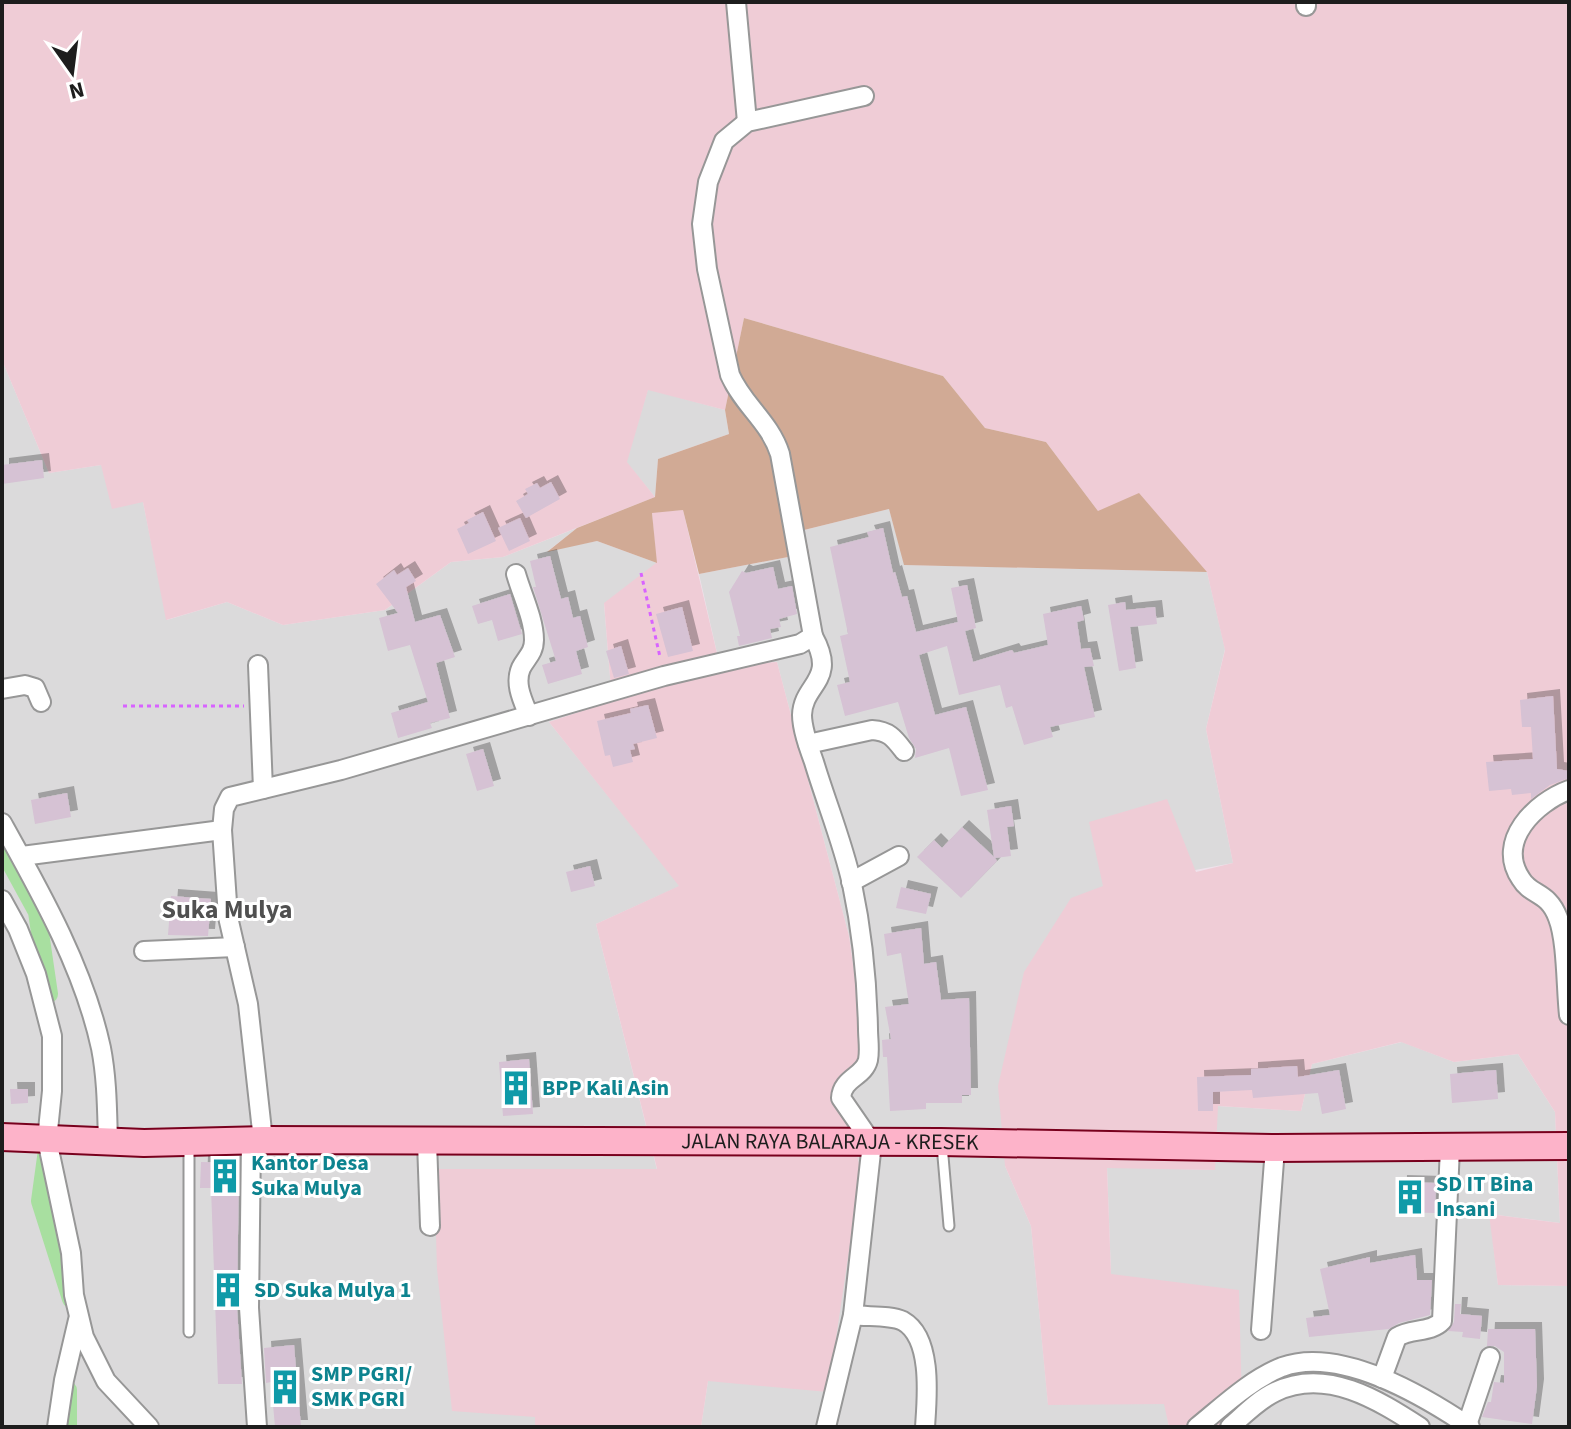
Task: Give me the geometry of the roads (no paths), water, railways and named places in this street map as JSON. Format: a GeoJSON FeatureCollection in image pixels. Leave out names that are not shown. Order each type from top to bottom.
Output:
{"type":"FeatureCollection","features":[{"type":"Feature","properties":{"kind":"street"},"geometry":{"type":"LineString","coordinates":[[736,2],[747,122]]}},
{"type":"Feature","properties":{"kind":"street"},"geometry":{"type":"LineString","coordinates":[[826,1427],[853,1315],[872,1143],[841,1098],[847,1082],[866,1065],[869,1054],[864,969],[851,882],[808,744],[802,715],[821,674],[819,648],[813,636],[780,454],[764,421],[736,389],[730,375],[707,269],[702,224],[708,182],[724,141],[747,122],[864,96]]}},
{"type":"Feature","properties":{"kind":"street"},"geometry":{"type":"LineString","coordinates":[[516,574],[534,643],[530,657],[521,668],[518,686],[529,716]]}},
{"type":"Feature","properties":{"kind":"street"},"geometry":{"type":"LineString","coordinates":[[257,1427],[249,1308],[257,1140],[248,1004],[228,917],[222,830],[224,809],[230,797],[341,770],[664,676],[800,644],[813,636]]}},
{"type":"Feature","properties":{"kind":"street"},"geometry":{"type":"LineString","coordinates":[[258,665],[263,789]]}},
{"type":"Feature","properties":{"kind":"street"},"geometry":{"type":"LineString","coordinates":[[2,689],[25,685],[35,688],[41,702]]}},
{"type":"Feature","properties":{"kind":"street"},"geometry":{"type":"LineString","coordinates":[[808,744],[872,730],[893,736],[904,751]]}},
{"type":"Feature","properties":{"kind":"street"},"geometry":{"type":"LineString","coordinates":[[1569,790],[1532,812],[1514,843],[1514,857],[1521,880],[1548,899],[1560,923],[1569,1015]]}},
{"type":"Feature","properties":{"kind":"street"},"geometry":{"type":"LineString","coordinates":[[2,823],[12,855],[70,958],[101,1048],[106,1086],[99,1141]]}},
{"type":"Feature","properties":{"kind":"street"},"geometry":{"type":"LineString","coordinates":[[12,855],[222,830]]}},
{"type":"Feature","properties":{"kind":"street"},"geometry":{"type":"LineString","coordinates":[[851,882],[899,856]]}},
{"type":"Feature","properties":{"kind":"street"},"geometry":{"type":"LineString","coordinates":[[2,900],[18,929],[36,974],[52,1036],[51,1140],[79,1314],[91,1354],[106,1381],[149,1427]]}},
{"type":"Feature","properties":{"kind":"street"},"geometry":{"type":"LineString","coordinates":[[144,951],[235,947]]}},
{"type":"Feature","properties":{"kind":"street","name":"JALAN RAYA BALARAJA - KRESEK"},"geometry":{"type":"LineString","coordinates":[[2,1137],[144,1143],[257,1140],[941,1142],[1275,1148],[1569,1146]]}},
{"type":"Feature","properties":{"kind":"street"},"geometry":{"type":"LineString","coordinates":[[427,1142],[430,1226]]}},
{"type":"Feature","properties":{"kind":"street"},"geometry":{"type":"LineString","coordinates":[[1261,1330],[1275,1148]]}},
{"type":"Feature","properties":{"kind":"street"},"geometry":{"type":"LineString","coordinates":[[1382,1378],[1397,1337],[1410,1330],[1435,1327],[1442,1321],[1450,1148]]}},
{"type":"Feature","properties":{"kind":"street"},"geometry":{"type":"LineString","coordinates":[[57,1427],[79,1314]]}},
{"type":"Feature","properties":{"kind":"street"},"geometry":{"type":"LineString","coordinates":[[853,1315],[900,1320],[912,1328],[926,1369],[925,1427]]}},
{"type":"Feature","properties":{"kind":"street"},"geometry":{"type":"LineString","coordinates":[[1197,1427],[1241,1391],[1284,1367],[1327,1363],[1402,1386],[1469,1426],[1490,1357]]}},
{"type":"Feature","properties":{"kind":"street"},"geometry":{"type":"LineString","coordinates":[[1230,1427],[1276,1391],[1326,1383],[1377,1399],[1420,1427]]}},
{"type":"Feature","properties":{"kind":"lane"},"geometry":{"type":"LineString","coordinates":[[189,1141],[189,1332]]}},
{"type":"Feature","properties":{"kind":"lane"},"geometry":{"type":"LineString","coordinates":[[941,1142],[949,1226]]}},
{"type":"Feature","properties":{"kind":"waterway"},"geometry":{"type":"LineString","coordinates":[[2,848],[37,912],[49,994]]}},
{"type":"Feature","properties":{"kind":"waterway"},"geometry":{"type":"LineString","coordinates":[[47,1150],[40,1201],[71,1299]]}},
{"type":"Feature","properties":{"kind":"waterway"},"geometry":{"type":"LineString","coordinates":[[1252,1385],[1331,1369],[1340,1372]]}},
{"type":"Feature","properties":{"kind":"waterway"},"geometry":{"type":"LineString","coordinates":[[68,1390],[68,1427]]}},
{"type":"Feature","properties":{"kind":"place","name":"BPP Kali Asin"},"geometry":{"type":"Point","coordinates":[516,1088]}},
{"type":"Feature","properties":{"kind":"place","name":"Kantor Desa Suka Mulya"},"geometry":{"type":"Point","coordinates":[225,1176]}},
{"type":"Feature","properties":{"kind":"place","name":"SD IT Bina Insani"},"geometry":{"type":"Point","coordinates":[1410,1197]}},
{"type":"Feature","properties":{"kind":"place","name":"SD Suka Mulya 1"},"geometry":{"type":"Point","coordinates":[228,1290]}},
{"type":"Feature","properties":{"kind":"place","name":"SMP PGRI/ SMK PGRI"},"geometry":{"type":"Point","coordinates":[285,1387]}},
{"type":"Feature","properties":{"kind":"district","name":"Suka Mulya"},"geometry":{"type":"Point","coordinates":[227,909]}}]}
